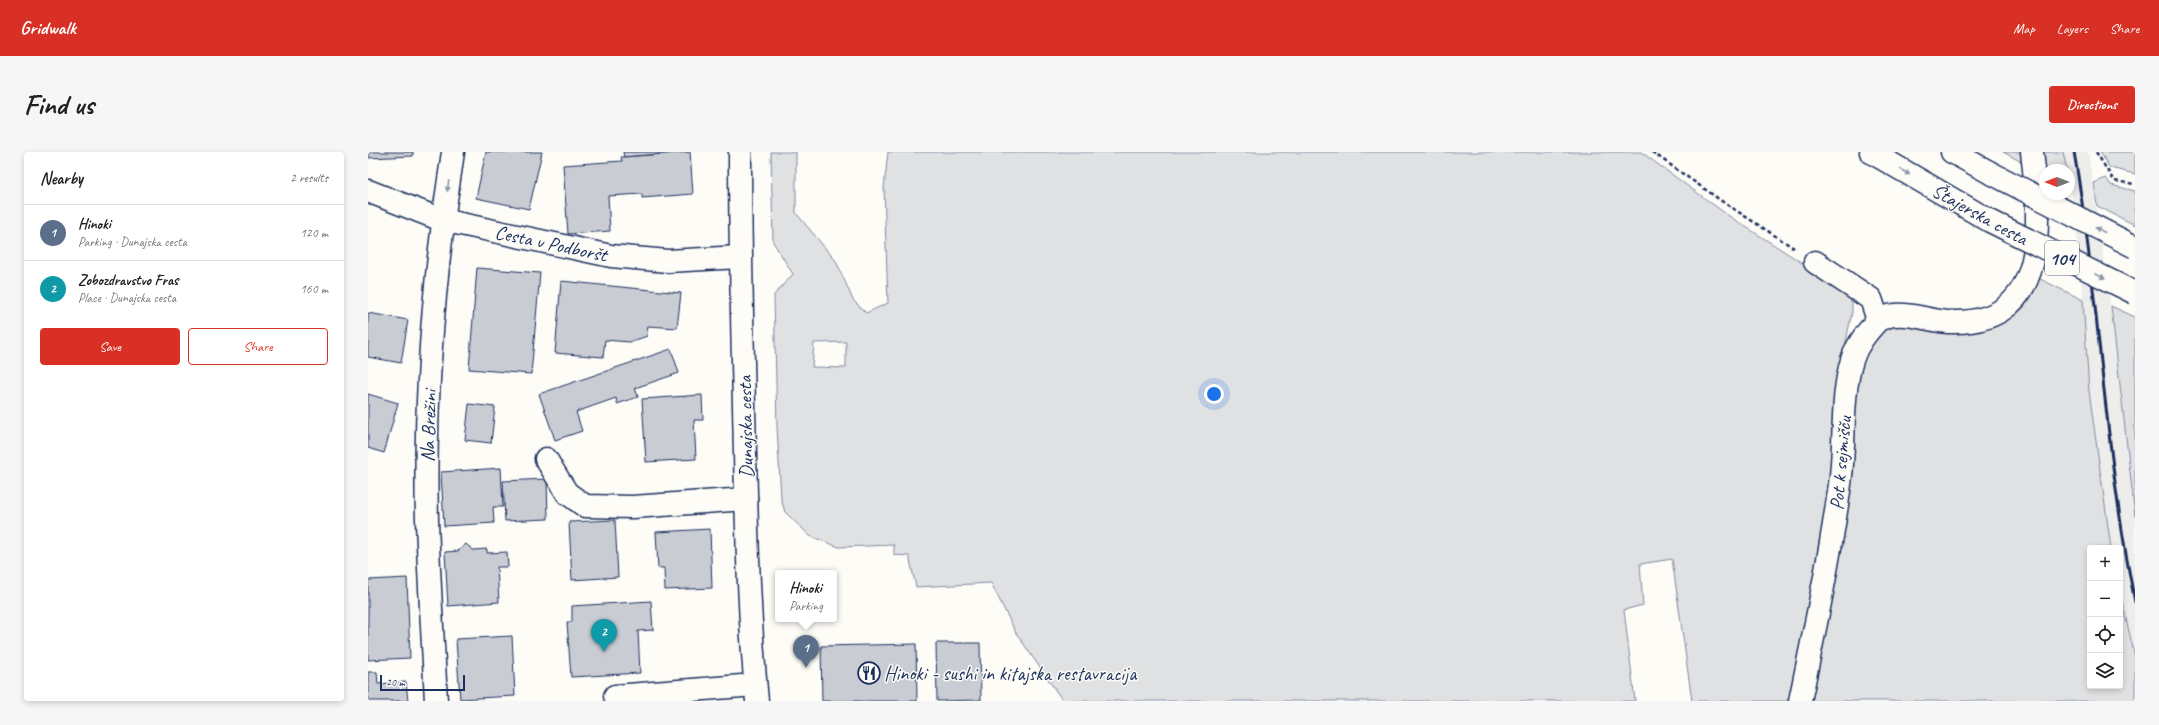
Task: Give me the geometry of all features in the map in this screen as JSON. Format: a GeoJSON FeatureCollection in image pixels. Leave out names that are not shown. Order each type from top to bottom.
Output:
{"type":"FeatureCollection","features":[{"type":"Feature","properties":{"kind":"street","name":"Na Brežini"},"geometry":{"type":"LineString","coordinates":[[436,701],[427,519],[427,442],[430,372],[442,220],[453,152]]}},
{"type":"Feature","properties":{"kind":"street","name":"Dunajska cesta"},"geometry":{"type":"LineString","coordinates":[[740,152],[740,257],[746,499],[756,693]]}},
{"type":"Feature","properties":{"kind":"street","name":"Štajerska cesta"},"geometry":{"type":"LineString","coordinates":[[1871,152],[1990,221],[2135,293]]}},
{"type":"Feature","properties":{"kind":"street","name":"Štajerska cesta"},"geometry":{"type":"LineString","coordinates":[[1952,152],[2135,247]]}},
{"type":"Feature","properties":{"kind":"street"},"geometry":{"type":"LineString","coordinates":[[1815,262],[1871,299],[1878,320],[1895,315],[1954,322],[1974,321],[1990,317],[2009,306],[2022,290],[2032,265],[2038,232],[2032,152]]}},
{"type":"Feature","properties":{"kind":"street","name":"Cesta v Podboršt"},"geometry":{"type":"LineString","coordinates":[[368,191],[442,220],[611,256],[668,261],[740,257]]}},
{"type":"Feature","properties":{"kind":"street","name":"Pot k sejmišču"},"geometry":{"type":"LineString","coordinates":[[1800,701],[1824,588],[1840,482],[1846,389],[1852,359],[1864,335],[1878,320]]}},
{"type":"Feature","properties":{"kind":"street"},"geometry":{"type":"LineString","coordinates":[[546,459],[567,493],[585,506],[633,507],[746,499]]}},
{"type":"Feature","properties":{"kind":"street"},"geometry":{"type":"LineString","coordinates":[[615,696],[756,693]]}},
{"type":"Feature","properties":{"kind":"path"},"geometry":{"type":"LineString","coordinates":[[1652,152],[1723,202],[1815,262]]}},
{"type":"Feature","properties":{"kind":"path"},"geometry":{"type":"LineString","coordinates":[[2096,152],[2114,181],[2135,184]]}},
{"type":"Feature","properties":{"kind":"shaded area"},"geometry":{"type":"Polygon","coordinates":[[[771,152],[796,152],[796,213],[836,261],[853,300],[866,313],[888,303],[884,188],[888,152],[1641,152],[1729,216],[1846,291],[1852,302],[1852,312],[1840,370],[1833,471],[1793,701],[1692,701],[1672,559],[1640,564],[1643,605],[1624,610],[1635,701],[1063,701],[1016,633],[991,583],[916,587],[909,556],[894,555],[894,545],[839,547],[810,536],[785,512],[781,499],[777,427],[774,295],[793,274],[773,242],[771,152]],[[846,342],[814,343],[812,367],[846,368],[846,342]]]}},
{"type":"Feature","properties":{"kind":"shaded area"},"geometry":{"type":"Polygon","coordinates":[[[2003,152],[2021,152],[2022,162],[2003,152]]]}},
{"type":"Feature","properties":{"kind":"shaded area"},"geometry":{"type":"Polygon","coordinates":[[[2041,152],[2063,152],[2066,164],[2044,164],[2041,152]]]}},
{"type":"Feature","properties":{"kind":"shaded area"},"geometry":{"type":"Polygon","coordinates":[[[2063,152],[2088,152],[2114,328],[2135,516],[2135,657],[2123,606],[2123,545],[2111,545],[2089,391],[2083,300],[2073,200],[2075,200],[2075,164],[2066,164],[2063,152]]]}},
{"type":"Feature","properties":{"kind":"shaded area"},"geometry":{"type":"Polygon","coordinates":[[[2100,152],[2135,152],[2135,174],[2110,168],[2100,152]]]}},
{"type":"Feature","properties":{"kind":"shaded area"},"geometry":{"type":"Polygon","coordinates":[[[2106,178],[2111,185],[2135,191],[2135,225],[2097,206],[2094,183],[2106,178]]]}},
{"type":"Feature","properties":{"kind":"shaded area"},"geometry":{"type":"Polygon","coordinates":[[[2036,277],[2083,300],[2089,391],[2111,545],[2087,545],[2087,689],[2123,689],[2123,606],[2135,657],[2135,701],[1810,701],[1862,357],[1881,331],[1899,324],[1953,332],[2002,324],[2024,301],[2036,277]]]}},
{"type":"Feature","properties":{"kind":"shaded area"},"geometry":{"type":"Polygon","coordinates":[[[2111,306],[2135,317],[2135,516],[2111,306]]]}},
{"type":"Feature","properties":{"kind":"building"},"geometry":{"type":"Polygon","coordinates":[[[369,152],[413,152],[413,156],[369,158],[369,152]]]}},
{"type":"Feature","properties":{"kind":"building"},"geometry":{"type":"Polygon","coordinates":[[[486,152],[542,152],[529,209],[476,198],[486,152]]]}},
{"type":"Feature","properties":{"kind":"building"},"geometry":{"type":"Polygon","coordinates":[[[623,152],[672,152],[672,153],[624,157],[623,152]]]}},
{"type":"Feature","properties":{"kind":"building"},"geometry":{"type":"Polygon","coordinates":[[[690,152],[693,194],[642,198],[642,194],[608,196],[610,231],[568,234],[563,165],[622,161],[621,157],[690,152]]]}},
{"type":"Feature","properties":{"kind":"building"},"geometry":{"type":"Polygon","coordinates":[[[477,268],[540,273],[531,374],[469,369],[477,268]]]}},
{"type":"Feature","properties":{"kind":"building"},"geometry":{"type":"Polygon","coordinates":[[[561,281],[681,293],[677,328],[648,326],[647,336],[630,342],[605,340],[603,357],[555,353],[561,281]]]}},
{"type":"Feature","properties":{"kind":"building"},"geometry":{"type":"Polygon","coordinates":[[[368,313],[408,320],[401,363],[368,357],[368,313]]]}},
{"type":"Feature","properties":{"kind":"building"},"geometry":{"type":"Polygon","coordinates":[[[671,349],[679,373],[635,388],[638,397],[617,404],[616,398],[576,412],[582,431],[555,440],[539,394],[671,349]]]}},
{"type":"Feature","properties":{"kind":"building"},"geometry":{"type":"Polygon","coordinates":[[[368,394],[398,403],[384,453],[368,448],[368,394]]]}},
{"type":"Feature","properties":{"kind":"building"},"geometry":{"type":"Polygon","coordinates":[[[702,395],[703,420],[694,420],[696,459],[646,462],[642,399],[702,395]]]}},
{"type":"Feature","properties":{"kind":"building"},"geometry":{"type":"Polygon","coordinates":[[[469,404],[495,407],[491,443],[465,440],[469,404]]]}},
{"type":"Feature","properties":{"kind":"building"},"geometry":{"type":"Polygon","coordinates":[[[501,468],[503,507],[493,507],[494,523],[444,526],[441,472],[501,468]]]}},
{"type":"Feature","properties":{"kind":"building"},"geometry":{"type":"Polygon","coordinates":[[[547,479],[548,519],[505,521],[503,481],[547,479]]]}},
{"type":"Feature","properties":{"kind":"building"},"geometry":{"type":"Polygon","coordinates":[[[615,520],[618,577],[572,580],[569,522],[615,520]]]}},
{"type":"Feature","properties":{"kind":"building"},"geometry":{"type":"Polygon","coordinates":[[[710,529],[712,588],[665,590],[664,568],[658,568],[656,532],[710,529]]]}},
{"type":"Feature","properties":{"kind":"building"},"geometry":{"type":"Polygon","coordinates":[[[466,544],[473,550],[487,549],[487,553],[507,552],[508,567],[497,567],[499,602],[448,606],[445,552],[458,551],[466,544]]]}},
{"type":"Feature","properties":{"kind":"building"},"geometry":{"type":"Polygon","coordinates":[[[407,578],[410,658],[368,660],[368,580],[407,578]]]}},
{"type":"Feature","properties":{"kind":"building"},"geometry":{"type":"Polygon","coordinates":[[[651,601],[653,630],[638,631],[640,673],[571,677],[567,622],[572,622],[572,606],[651,601]]]}},
{"type":"Feature","properties":{"kind":"building"},"geometry":{"type":"Polygon","coordinates":[[[512,636],[515,696],[460,699],[456,639],[512,636]]]}},
{"type":"Feature","properties":{"kind":"building"},"geometry":{"type":"Polygon","coordinates":[[[936,643],[980,643],[981,700],[937,701],[936,643]]]}},
{"type":"Feature","properties":{"kind":"building","name":"Hinoki - sushi in kitajska restavracija"},"geometry":{"type":"Polygon","coordinates":[[[916,644],[917,701],[822,701],[821,646],[916,644]]]}},
{"type":"Feature","properties":{"kind":"building"},"geometry":{"type":"Polygon","coordinates":[[[368,672],[377,672],[378,684],[406,682],[408,701],[368,701],[368,672]]]}},
{"type":"Feature","properties":{"kind":"railway"},"geometry":{"type":"LineString","coordinates":[[2074,152],[2090,264],[2116,490],[2135,602]]}},
{"type":"Feature","properties":{"kind":"place","name":"Zobozdravstvo Fras"},"geometry":{"type":"Point","coordinates":[604,652]}},
{"type":"Feature","properties":{"kind":"place","name":"Hinoki"},"geometry":{"type":"Point","coordinates":[806,668]}},
{"type":"Feature","properties":{"kind":"place","name":"Hinoki - sushi in kitajska restavracija"},"geometry":{"type":"Point","coordinates":[869,673]}}]}
